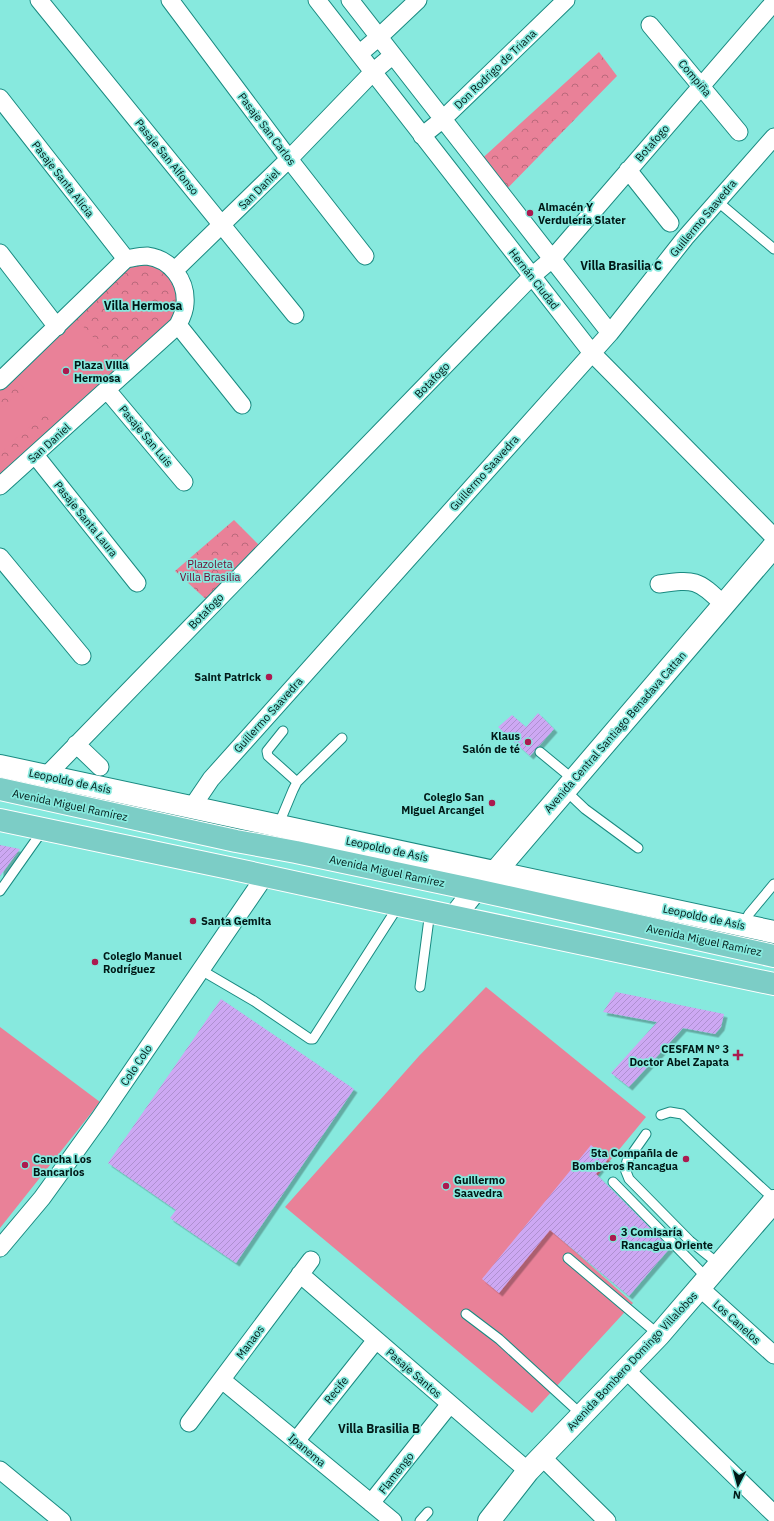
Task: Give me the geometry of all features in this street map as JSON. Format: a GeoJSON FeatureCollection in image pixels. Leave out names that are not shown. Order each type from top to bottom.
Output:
{"type":"FeatureCollection","features":[{"type":"Feature","properties":{"kind":"main road","name":"Avenida Miguel Ramírez"},"geometry":{"type":"LineString","coordinates":[[0,790],[476,890],[774,956]]}},
{"type":"Feature","properties":{"kind":"main road"},"geometry":{"type":"LineString","coordinates":[[0,820],[774,984]]}},
{"type":"Feature","properties":{"kind":"main road"},"geometry":{"type":"LineString","coordinates":[[265,876],[337,876],[356,874],[371,868]]}},
{"type":"Feature","properties":{"kind":"street","name":"Pasaje San Alfonso"},"geometry":{"type":"LineString","coordinates":[[39,0],[295,315]]}},
{"type":"Feature","properties":{"kind":"street","name":"Pasaje San Carlos"},"geometry":{"type":"LineString","coordinates":[[170,0],[289,159],[365,256]]}},
{"type":"Feature","properties":{"kind":"street","name":"Hernán Ciudad"},"geometry":{"type":"LineString","coordinates":[[317,0],[592,353],[774,537]]}},
{"type":"Feature","properties":{"kind":"street"},"geometry":{"type":"LineString","coordinates":[[350,0],[610,333]]}},
{"type":"Feature","properties":{"kind":"street"},"geometry":{"type":"LineString","coordinates":[[359,54],[418,0]]}},
{"type":"Feature","properties":{"kind":"street","name":"Don Rodrigo de Triana"},"geometry":{"type":"LineString","coordinates":[[422,136],[443,119],[566,0]]}},
{"type":"Feature","properties":{"kind":"street","name":"Botafogo"},"geometry":{"type":"LineString","coordinates":[[46,776],[532,276],[552,259],[774,2]]}},
{"type":"Feature","properties":{"kind":"street","name":"Compiña"},"geometry":{"type":"LineString","coordinates":[[650,25],[739,132]]}},
{"type":"Feature","properties":{"kind":"street","name":"San Daniel"},"geometry":{"type":"LineString","coordinates":[[0,486],[178,325],[185,305],[184,286],[175,270],[289,159],[373,72],[393,55]]}},
{"type":"Feature","properties":{"kind":"street","name":"Pasaje Santa Alicia"},"geometry":{"type":"LineString","coordinates":[[0,98],[126,259]]}},
{"type":"Feature","properties":{"kind":"street","name":"Guillermo Saavedra"},"geometry":{"type":"LineString","coordinates":[[192,807],[211,779],[610,333],[685,238],[774,137]]}},
{"type":"Feature","properties":{"kind":"street"},"geometry":{"type":"LineString","coordinates":[[628,170],[670,223]]}},
{"type":"Feature","properties":{"kind":"street"},"geometry":{"type":"LineString","coordinates":[[0,253],[57,327]]}},
{"type":"Feature","properties":{"kind":"street"},"geometry":{"type":"LineString","coordinates":[[0,380],[57,327],[126,259],[146,256],[164,261],[175,270]]}},
{"type":"Feature","properties":{"kind":"street"},"geometry":{"type":"LineString","coordinates":[[178,325],[242,405]]}},
{"type":"Feature","properties":{"kind":"street","name":"Pasaje San Luis"},"geometry":{"type":"LineString","coordinates":[[107,390],[184,482]]}},
{"type":"Feature","properties":{"kind":"street","name":"Pasaje Santa Laura"},"geometry":{"type":"LineString","coordinates":[[35,455],[137,583]]}},
{"type":"Feature","properties":{"kind":"street","name":"Avenida Central Santiago Benadava Cattan"},"geometry":{"type":"LineString","coordinates":[[455,916],[476,890],[490,875],[496,871],[774,546]]}},
{"type":"Feature","properties":{"kind":"street"},"geometry":{"type":"LineString","coordinates":[[0,557],[82,656]]}},
{"type":"Feature","properties":{"kind":"street"},"geometry":{"type":"LineString","coordinates":[[658,584],[684,581],[695,582],[708,590],[724,605]]}},
{"type":"Feature","properties":{"kind":"street"},"geometry":{"type":"LineString","coordinates":[[76,744],[100,767]]}},
{"type":"Feature","properties":{"kind":"street","name":"Leopoldo de Asís"},"geometry":{"type":"LineString","coordinates":[[0,766],[496,871],[774,932]]}},
{"type":"Feature","properties":{"kind":"street","name":"Colo Colo"},"geometry":{"type":"LineString","coordinates":[[0,1248],[42,1198],[99,1119],[265,876]]}},
{"type":"Feature","properties":{"kind":"street","name":"Avenida Bombero Domingo Villalobos"},"geometry":{"type":"LineString","coordinates":[[489,1521],[535,1464],[659,1335],[774,1200]]}},
{"type":"Feature","properties":{"kind":"street","name":"Manaos"},"geometry":{"type":"LineString","coordinates":[[189,1423],[311,1260]]}},
{"type":"Feature","properties":{"kind":"street","name":"Pasaje Santos"},"geometry":{"type":"LineString","coordinates":[[300,1274],[450,1404],[535,1464],[607,1521]]}},
{"type":"Feature","properties":{"kind":"street","name":"Los Canelos"},"geometry":{"type":"LineString","coordinates":[[709,1277],[774,1355]]}},
{"type":"Feature","properties":{"kind":"street","name":"Recife"},"geometry":{"type":"LineString","coordinates":[[296,1441],[376,1340]]}},
{"type":"Feature","properties":{"kind":"street"},"geometry":{"type":"LineString","coordinates":[[626,1370],[774,1514]]}},
{"type":"Feature","properties":{"kind":"street","name":"Ipanema"},"geometry":{"type":"LineString","coordinates":[[222,1380],[393,1521]]}},
{"type":"Feature","properties":{"kind":"street","name":"Flamengo"},"geometry":{"type":"LineString","coordinates":[[371,1503],[450,1404]]}},
{"type":"Feature","properties":{"kind":"street"},"geometry":{"type":"LineString","coordinates":[[0,1470],[62,1521]]}},
{"type":"Feature","properties":{"kind":"lane"},"geometry":{"type":"LineString","coordinates":[[717,201],[774,248]]}},
{"type":"Feature","properties":{"kind":"lane"},"geometry":{"type":"LineString","coordinates":[[284,731],[268,751],[268,756],[297,782]]}},
{"type":"Feature","properties":{"kind":"lane"},"geometry":{"type":"LineString","coordinates":[[278,826],[292,790],[297,782],[342,738]]}},
{"type":"Feature","properties":{"kind":"lane"},"geometry":{"type":"LineString","coordinates":[[540,752],[569,785],[585,809],[638,848]]}},
{"type":"Feature","properties":{"kind":"lane"},"geometry":{"type":"LineString","coordinates":[[0,890],[43,830]]}},
{"type":"Feature","properties":{"kind":"lane"},"geometry":{"type":"LineString","coordinates":[[743,925],[749,914],[774,884]]}},
{"type":"Feature","properties":{"kind":"lane"},"geometry":{"type":"LineString","coordinates":[[202,970],[266,1009],[310,1039],[313,1039],[399,905]]}},
{"type":"Feature","properties":{"kind":"lane"},"geometry":{"type":"LineString","coordinates":[[420,987],[430,911]]}},
{"type":"Feature","properties":{"kind":"lane"},"geometry":{"type":"LineString","coordinates":[[661,1115],[670,1112],[682,1114],[774,1200]]}},
{"type":"Feature","properties":{"kind":"lane"},"geometry":{"type":"LineString","coordinates":[[646,1134],[627,1162],[625,1169],[629,1179],[690,1241],[709,1277]]}},
{"type":"Feature","properties":{"kind":"lane"},"geometry":{"type":"LineString","coordinates":[[613,1182],[709,1277]]}},
{"type":"Feature","properties":{"kind":"lane"},"geometry":{"type":"LineString","coordinates":[[568,1258],[659,1335]]}},
{"type":"Feature","properties":{"kind":"lane"},"geometry":{"type":"LineString","coordinates":[[466,1314],[499,1339],[582,1415]]}},
{"type":"Feature","properties":{"kind":"lane"},"geometry":{"type":"LineString","coordinates":[[420,1521],[428,1512]]}},
{"type":"Feature","properties":{"kind":"green space"},"geometry":{"type":"Polygon","coordinates":[[[599,52],[617,76],[500,196],[476,164],[599,52]]]}},
{"type":"Feature","properties":{"kind":"green space","name":"Plaza Villa Hermosa"},"geometry":{"type":"Polygon","coordinates":[[[126,259],[175,270],[178,325],[0,486],[0,381],[126,259]]]}},
{"type":"Feature","properties":{"kind":"green space","name":"Plaza Villa Hermosa"},"geometry":{"type":"Polygon","coordinates":[[[77,320],[118,364],[55,423],[46,412],[0,453],[0,409],[24,388],[14,378],[77,320]]]}},
{"type":"Feature","properties":{"kind":"green space","name":"Plazoleta Villa Brasilia"},"geometry":{"type":"Polygon","coordinates":[[[234,520],[263,549],[210,603],[175,571],[234,520]]]}},
{"type":"Feature","properties":{"kind":"green space","name":"Guillermo Saavedra"},"geometry":{"type":"Polygon","coordinates":[[[486,987],[646,1117],[552,1231],[633,1303],[532,1413],[285,1207],[419,1056],[486,987]]]}},
{"type":"Feature","properties":{"kind":"green space","name":"Cancha Los Bancarios"},"geometry":{"type":"Polygon","coordinates":[[[0,1027],[100,1102],[0,1228],[0,1027]]]}},
{"type":"Feature","properties":{"kind":"building","name":"Klaus Salón de té"},"geometry":{"type":"Polygon","coordinates":[[[538,713],[554,729],[530,756],[498,727],[512,715],[526,727],[538,713]]]}},
{"type":"Feature","properties":{"kind":"building"},"geometry":{"type":"Polygon","coordinates":[[[0,845],[20,849],[0,876],[0,845]]]}},
{"type":"Feature","properties":{"kind":"building"},"geometry":{"type":"Polygon","coordinates":[[[616,992],[724,1014],[721,1027],[715,1034],[683,1028],[629,1087],[611,1073],[657,1022],[603,1012],[616,992]]]}},
{"type":"Feature","properties":{"kind":"building"},"geometry":{"type":"Polygon","coordinates":[[[221,999],[354,1089],[236,1263],[170,1218],[176,1210],[108,1163],[221,999]]]}},
{"type":"Feature","properties":{"kind":"building","name":"3 Comisaría Rancagua Oriente"},"geometry":{"type":"Polygon","coordinates":[[[591,1145],[608,1159],[596,1174],[670,1248],[629,1296],[550,1230],[499,1293],[482,1279],[591,1145]]]}},
{"type":"Feature","properties":{"kind":"place","name":"Almacén Y Verdulería Slater"},"geometry":{"type":"Point","coordinates":[530,213]}},
{"type":"Feature","properties":{"kind":"place","name":"Plaza Villa Hermosa"},"geometry":{"type":"Point","coordinates":[66,371]}},
{"type":"Feature","properties":{"kind":"place","name":"Saint Patrick"},"geometry":{"type":"Point","coordinates":[269,677]}},
{"type":"Feature","properties":{"kind":"place","name":"Klaus Salón de té"},"geometry":{"type":"Point","coordinates":[528,742]}},
{"type":"Feature","properties":{"kind":"place","name":"Colegio San Miguel Arcangel"},"geometry":{"type":"Point","coordinates":[492,803]}},
{"type":"Feature","properties":{"kind":"place","name":"Santa Gemita"},"geometry":{"type":"Point","coordinates":[193,921]}},
{"type":"Feature","properties":{"kind":"place","name":"Colegio Manuel Rodríguez"},"geometry":{"type":"Point","coordinates":[95,962]}},
{"type":"Feature","properties":{"kind":"place","name":"CESFAM N° 3 Doctor Abel Zapata"},"geometry":{"type":"Point","coordinates":[738,1055]}},
{"type":"Feature","properties":{"kind":"place","name":"5ta Compañia de Bomberos Rancagua"},"geometry":{"type":"Point","coordinates":[686,1159]}},
{"type":"Feature","properties":{"kind":"place","name":"Cancha Los Bancarios"},"geometry":{"type":"Point","coordinates":[25,1165]}},
{"type":"Feature","properties":{"kind":"place","name":"Guillermo Saavedra"},"geometry":{"type":"Point","coordinates":[446,1186]}},
{"type":"Feature","properties":{"kind":"place","name":"3 Comisaría Rancagua Oriente"},"geometry":{"type":"Point","coordinates":[613,1238]}},
{"type":"Feature","properties":{"kind":"district","name":"Villa Brasilia C"},"geometry":{"type":"Point","coordinates":[621,266]}},
{"type":"Feature","properties":{"kind":"district","name":"Villa Hermosa"},"geometry":{"type":"Point","coordinates":[143,306]}},
{"type":"Feature","properties":{"kind":"district","name":"Villa Brasilia B"},"geometry":{"type":"Point","coordinates":[379,1429]}}]}
